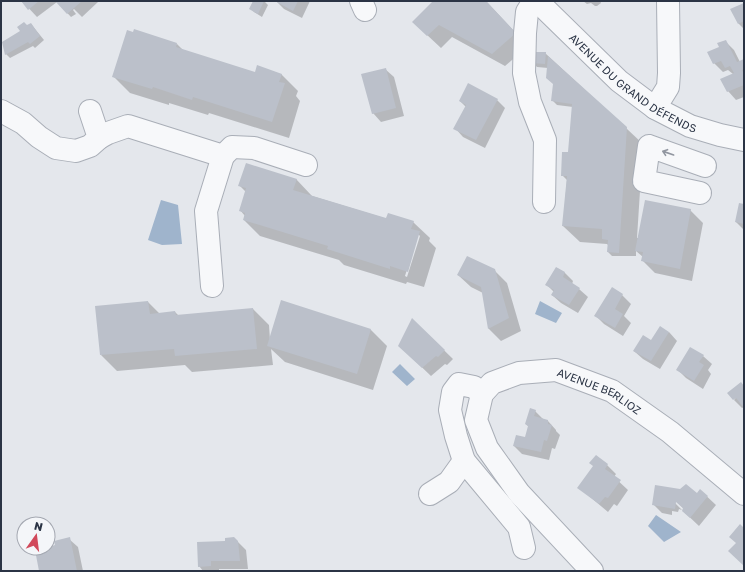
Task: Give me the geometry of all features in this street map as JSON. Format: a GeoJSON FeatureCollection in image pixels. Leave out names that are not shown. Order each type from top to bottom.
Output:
{"type":"FeatureCollection","features":[{"type":"Feature","properties":{"kind":"street","name":"AVENUE DU GRAND DÉFENDS"},"geometry":{"type":"LineString","coordinates":[[536,1],[619,81],[655,108],[690,126],[720,136],[744,140]]}},
{"type":"Feature","properties":{"kind":"street"},"geometry":{"type":"LineString","coordinates":[[536,1],[527,12],[524,73],[530,102],[544,140],[544,202]]}},
{"type":"Feature","properties":{"kind":"street"},"geometry":{"type":"LineString","coordinates":[[655,108],[668,87],[668,1]]}},
{"type":"Feature","properties":{"kind":"street"},"geometry":{"type":"LineString","coordinates":[[1,111],[23,123],[39,137],[56,148],[76,151],[90,146],[99,138],[108,133],[128,126],[223,156]]}},
{"type":"Feature","properties":{"kind":"street"},"geometry":{"type":"LineString","coordinates":[[90,111],[99,138]]}},
{"type":"Feature","properties":{"kind":"street"},"geometry":{"type":"LineString","coordinates":[[705,166],[649,146],[644,182],[699,198],[705,166],[711,133]]}},
{"type":"Feature","properties":{"kind":"street"},"geometry":{"type":"LineString","coordinates":[[212,286],[206,211],[223,156],[232,147],[254,148],[306,165]]}},
{"type":"Feature","properties":{"kind":"street","name":"AVENUE BERLIOZ"},"geometry":{"type":"LineString","coordinates":[[482,394],[492,383],[519,373],[556,370],[612,391],[670,432],[744,494]]}},
{"type":"Feature","properties":{"kind":"street"},"geometry":{"type":"LineString","coordinates":[[524,548],[519,527],[464,461],[450,410],[453,392],[459,384],[474,387],[482,394],[476,420],[487,448],[519,493],[592,571]]}},
{"type":"Feature","properties":{"kind":"street"},"geometry":{"type":"LineString","coordinates":[[430,494],[450,482],[464,461]]}},
{"type":"Feature","properties":{"kind":"water"},"geometry":{"type":"Polygon","coordinates":[[[161,200],[178,205],[182,244],[162,245],[148,240],[161,200]]]}},
{"type":"Feature","properties":{"kind":"water"},"geometry":{"type":"Polygon","coordinates":[[[540,301],[562,313],[556,323],[535,314],[540,301]]]}},
{"type":"Feature","properties":{"kind":"water"},"geometry":{"type":"Polygon","coordinates":[[[400,364],[415,379],[407,386],[392,372],[400,364]]]}},
{"type":"Feature","properties":{"kind":"water"},"geometry":{"type":"Polygon","coordinates":[[[656,515],[681,532],[664,542],[648,526],[656,515]]]}},
{"type":"Feature","properties":{"kind":"building"},"geometry":{"type":"Polygon","coordinates":[[[21,1],[39,1],[28,10],[21,1]]]}},
{"type":"Feature","properties":{"kind":"building"},"geometry":{"type":"Polygon","coordinates":[[[55,1],[82,1],[67,14],[55,1]]]}},
{"type":"Feature","properties":{"kind":"building"},"geometry":{"type":"Polygon","coordinates":[[[253,1],[264,1],[258,14],[249,9],[253,1]]]}},
{"type":"Feature","properties":{"kind":"building"},"geometry":{"type":"Polygon","coordinates":[[[275,1],[298,1],[293,11],[275,1]]]}},
{"type":"Feature","properties":{"kind":"building"},"geometry":{"type":"Polygon","coordinates":[[[433,1],[486,1],[516,33],[492,54],[439,25],[427,36],[412,22],[433,1]]]}},
{"type":"Feature","properties":{"kind":"building"},"geometry":{"type":"Polygon","coordinates":[[[744,3],[744,21],[738,24],[730,9],[744,3]]]}},
{"type":"Feature","properties":{"kind":"building"},"geometry":{"type":"Polygon","coordinates":[[[24,22],[27,25],[31,23],[40,36],[30,44],[28,42],[5,55],[2,42],[20,31],[17,27],[24,22]]]}},
{"type":"Feature","properties":{"kind":"building"},"geometry":{"type":"Polygon","coordinates":[[[134,29],[177,43],[176,47],[255,72],[257,65],[282,74],[279,82],[285,83],[272,122],[193,97],[192,100],[153,87],[152,89],[112,77],[127,30],[133,32],[134,29]]]}},
{"type":"Feature","properties":{"kind":"building"},"geometry":{"type":"Polygon","coordinates":[[[726,40],[737,62],[744,59],[744,69],[742,70],[744,74],[744,85],[727,92],[720,79],[734,73],[730,66],[725,68],[721,61],[713,64],[707,52],[719,47],[717,43],[726,40]]]}},
{"type":"Feature","properties":{"kind":"building"},"geometry":{"type":"Polygon","coordinates":[[[533,52],[546,52],[545,64],[532,63],[533,52]]]}},
{"type":"Feature","properties":{"kind":"building"},"geometry":{"type":"Polygon","coordinates":[[[548,56],[627,127],[619,253],[607,252],[608,240],[602,239],[602,229],[562,226],[567,176],[561,176],[562,152],[568,152],[572,104],[551,101],[553,84],[546,78],[548,56]]]}},
{"type":"Feature","properties":{"kind":"building"},"geometry":{"type":"Polygon","coordinates":[[[386,68],[396,108],[372,114],[361,74],[386,68]]]}},
{"type":"Feature","properties":{"kind":"building"},"geometry":{"type":"Polygon","coordinates":[[[468,83],[498,99],[476,140],[453,129],[466,105],[459,101],[468,83]]]}},
{"type":"Feature","properties":{"kind":"building"},"geometry":{"type":"Polygon","coordinates":[[[246,163],[297,179],[293,190],[386,218],[388,213],[414,221],[411,229],[420,231],[408,272],[390,266],[390,269],[327,249],[328,246],[243,220],[245,213],[239,211],[246,188],[238,186],[246,163]]]}},
{"type":"Feature","properties":{"kind":"building"},"geometry":{"type":"Polygon","coordinates":[[[645,200],[691,209],[680,269],[641,261],[643,252],[635,251],[645,200]]]}},
{"type":"Feature","properties":{"kind":"building"},"geometry":{"type":"Polygon","coordinates":[[[739,203],[744,204],[744,224],[735,222],[739,203]]]}},
{"type":"Feature","properties":{"kind":"building"},"geometry":{"type":"Polygon","coordinates":[[[467,256],[495,269],[509,318],[488,329],[481,287],[457,275],[467,256]]]}},
{"type":"Feature","properties":{"kind":"building"},"geometry":{"type":"Polygon","coordinates":[[[556,267],[565,272],[563,277],[580,288],[569,305],[551,295],[554,290],[545,285],[556,267]]]}},
{"type":"Feature","properties":{"kind":"building"},"geometry":{"type":"Polygon","coordinates":[[[612,287],[623,294],[615,309],[623,314],[615,328],[594,316],[612,287]]]}},
{"type":"Feature","properties":{"kind":"building"},"geometry":{"type":"Polygon","coordinates":[[[281,300],[371,329],[357,374],[267,346],[281,300]]]}},
{"type":"Feature","properties":{"kind":"building"},"geometry":{"type":"Polygon","coordinates":[[[148,301],[150,314],[175,311],[176,315],[253,308],[257,349],[175,356],[174,349],[100,355],[95,306],[148,301]]]}},
{"type":"Feature","properties":{"kind":"building"},"geometry":{"type":"Polygon","coordinates":[[[412,318],[445,350],[422,368],[398,346],[412,318]]]}},
{"type":"Feature","properties":{"kind":"building"},"geometry":{"type":"Polygon","coordinates":[[[660,326],[669,332],[651,361],[633,351],[643,335],[651,340],[660,326]]]}},
{"type":"Feature","properties":{"kind":"building"},"geometry":{"type":"Polygon","coordinates":[[[690,347],[704,355],[699,362],[704,365],[694,381],[676,370],[690,347]]]}},
{"type":"Feature","properties":{"kind":"building"},"geometry":{"type":"Polygon","coordinates":[[[741,382],[744,386],[744,408],[736,398],[733,400],[727,393],[741,382]]]}},
{"type":"Feature","properties":{"kind":"building"},"geometry":{"type":"Polygon","coordinates":[[[530,408],[536,410],[534,416],[548,420],[548,424],[552,425],[547,441],[544,440],[541,452],[513,446],[516,435],[525,437],[528,426],[525,424],[530,408]]]}},
{"type":"Feature","properties":{"kind":"building"},"geometry":{"type":"Polygon","coordinates":[[[596,455],[608,464],[605,469],[621,480],[608,498],[605,497],[599,504],[577,488],[593,466],[589,463],[596,455]]]}},
{"type":"Feature","properties":{"kind":"building"},"geometry":{"type":"Polygon","coordinates":[[[686,484],[697,493],[700,489],[708,496],[690,518],[682,511],[683,508],[676,502],[675,509],[652,505],[655,485],[680,489],[686,484]]]}},
{"type":"Feature","properties":{"kind":"building"},"geometry":{"type":"Polygon","coordinates":[[[740,524],[744,528],[744,566],[728,551],[736,543],[729,537],[740,524]]]}},
{"type":"Feature","properties":{"kind":"building"},"geometry":{"type":"Polygon","coordinates":[[[70,537],[77,571],[39,571],[36,556],[56,556],[56,540],[70,537]]]}},
{"type":"Feature","properties":{"kind":"building"},"geometry":{"type":"Polygon","coordinates":[[[234,537],[238,541],[240,561],[211,561],[211,566],[198,567],[197,542],[225,541],[225,538],[234,537]]]}}]}
